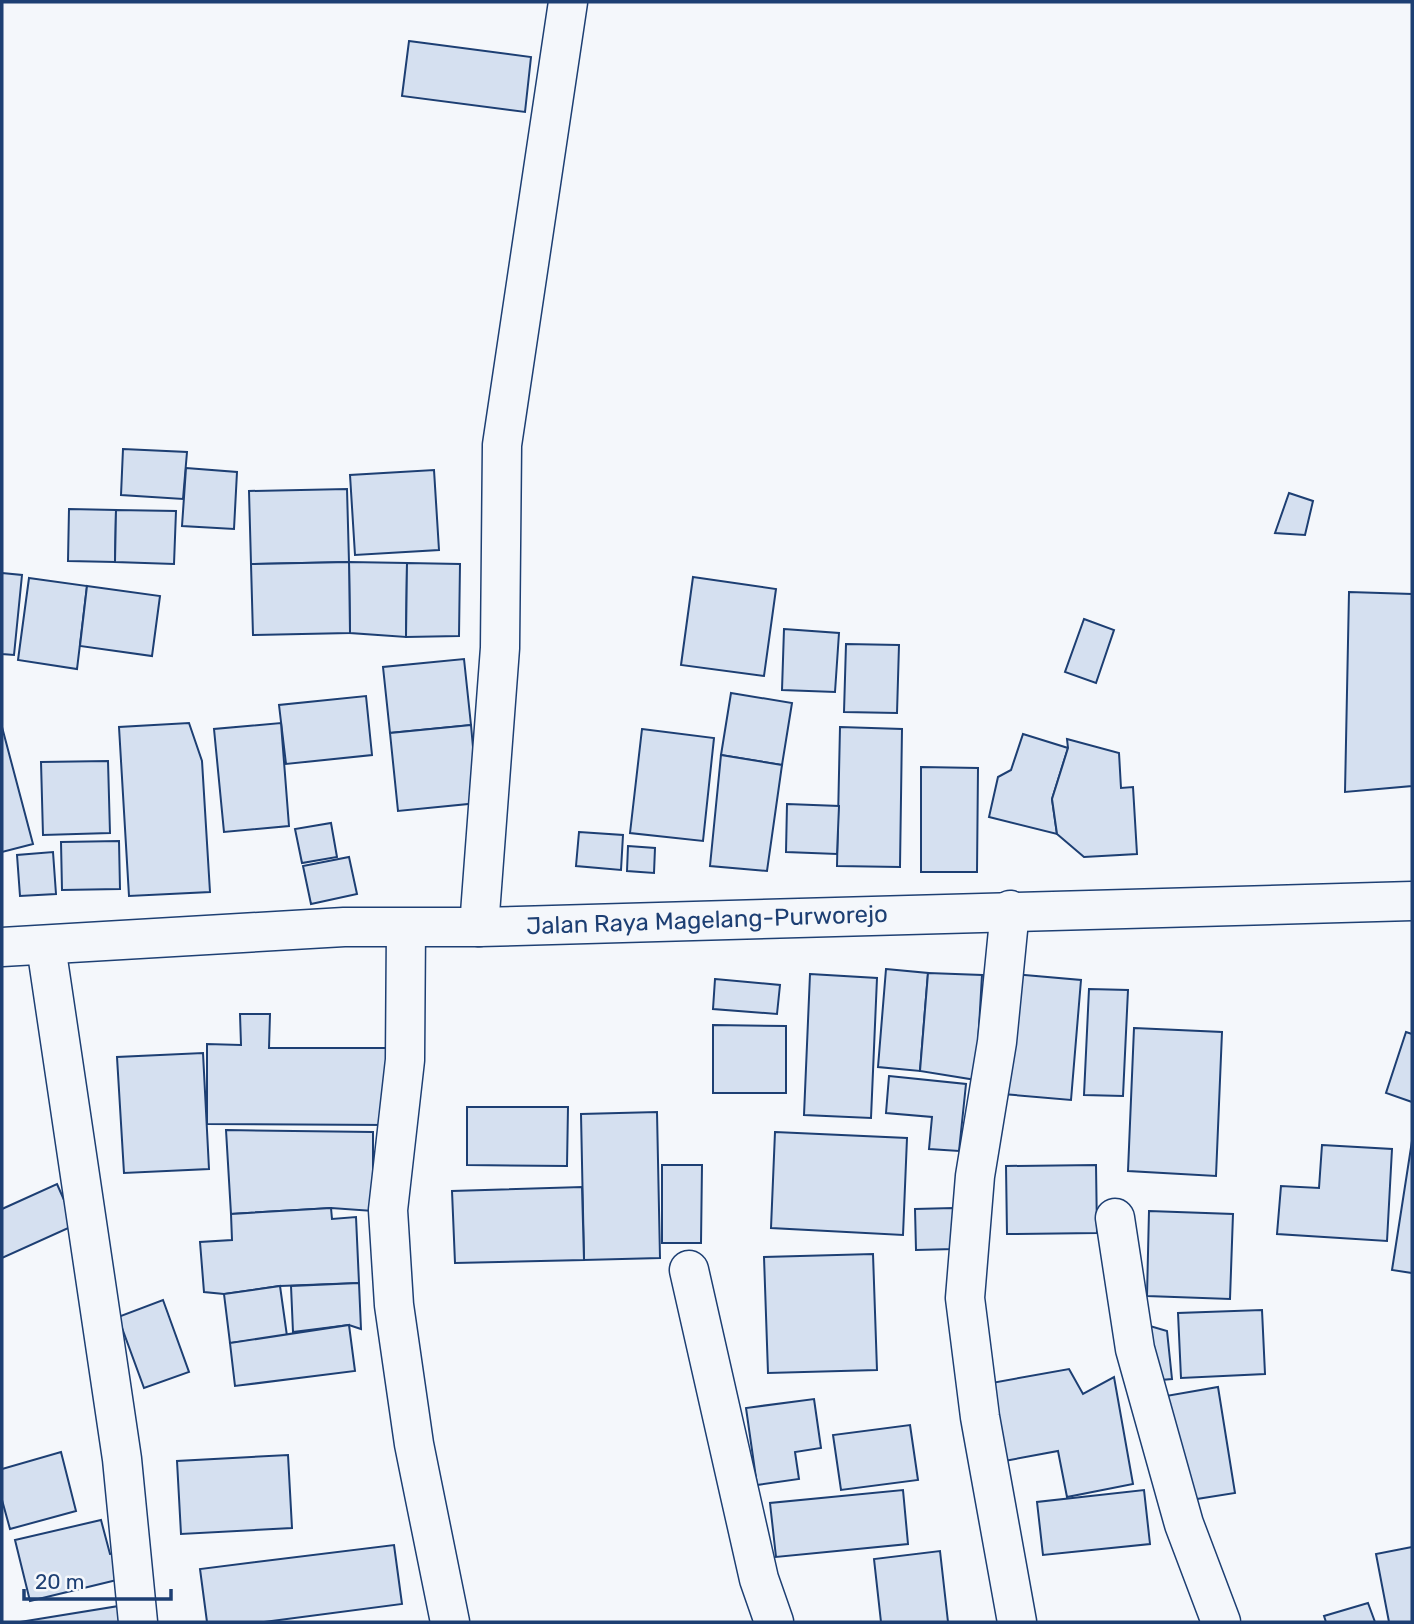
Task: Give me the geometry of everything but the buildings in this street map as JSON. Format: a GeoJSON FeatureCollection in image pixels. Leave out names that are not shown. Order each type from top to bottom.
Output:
{"type":"FeatureCollection","features":[{"type":"Feature","properties":{"kind":"street"},"geometry":{"type":"LineString","coordinates":[[480,927],[500,648],[502,445],[568,2]]}},
{"type":"Feature","properties":{"kind":"street","name":"Jalan Raya Magelang-Purworejo"},"geometry":{"type":"LineString","coordinates":[[2,947],[344,927],[480,927],[1010,910],[1412,901]]}},
{"type":"Feature","properties":{"kind":"street"},"geometry":{"type":"LineString","coordinates":[[1010,910],[997,1042],[975,1176],[965,1298],[980,1417],[1017,1622]]}},
{"type":"Feature","properties":{"kind":"street"},"geometry":{"type":"LineString","coordinates":[[407,928],[405,1060],[388,1209],[394,1306],[414,1444],[450,1622]]}},
{"type":"Feature","properties":{"kind":"street"},"geometry":{"type":"LineString","coordinates":[[46,946],[122,1459],[138,1622]]}},
{"type":"Feature","properties":{"kind":"street"},"geometry":{"type":"LineString","coordinates":[[1115,1217],[1136,1349],[1184,1524],[1221,1622]]}},
{"type":"Feature","properties":{"kind":"street"},"geometry":{"type":"LineString","coordinates":[[689,1270],[759,1579],[774,1622]]}}]}
